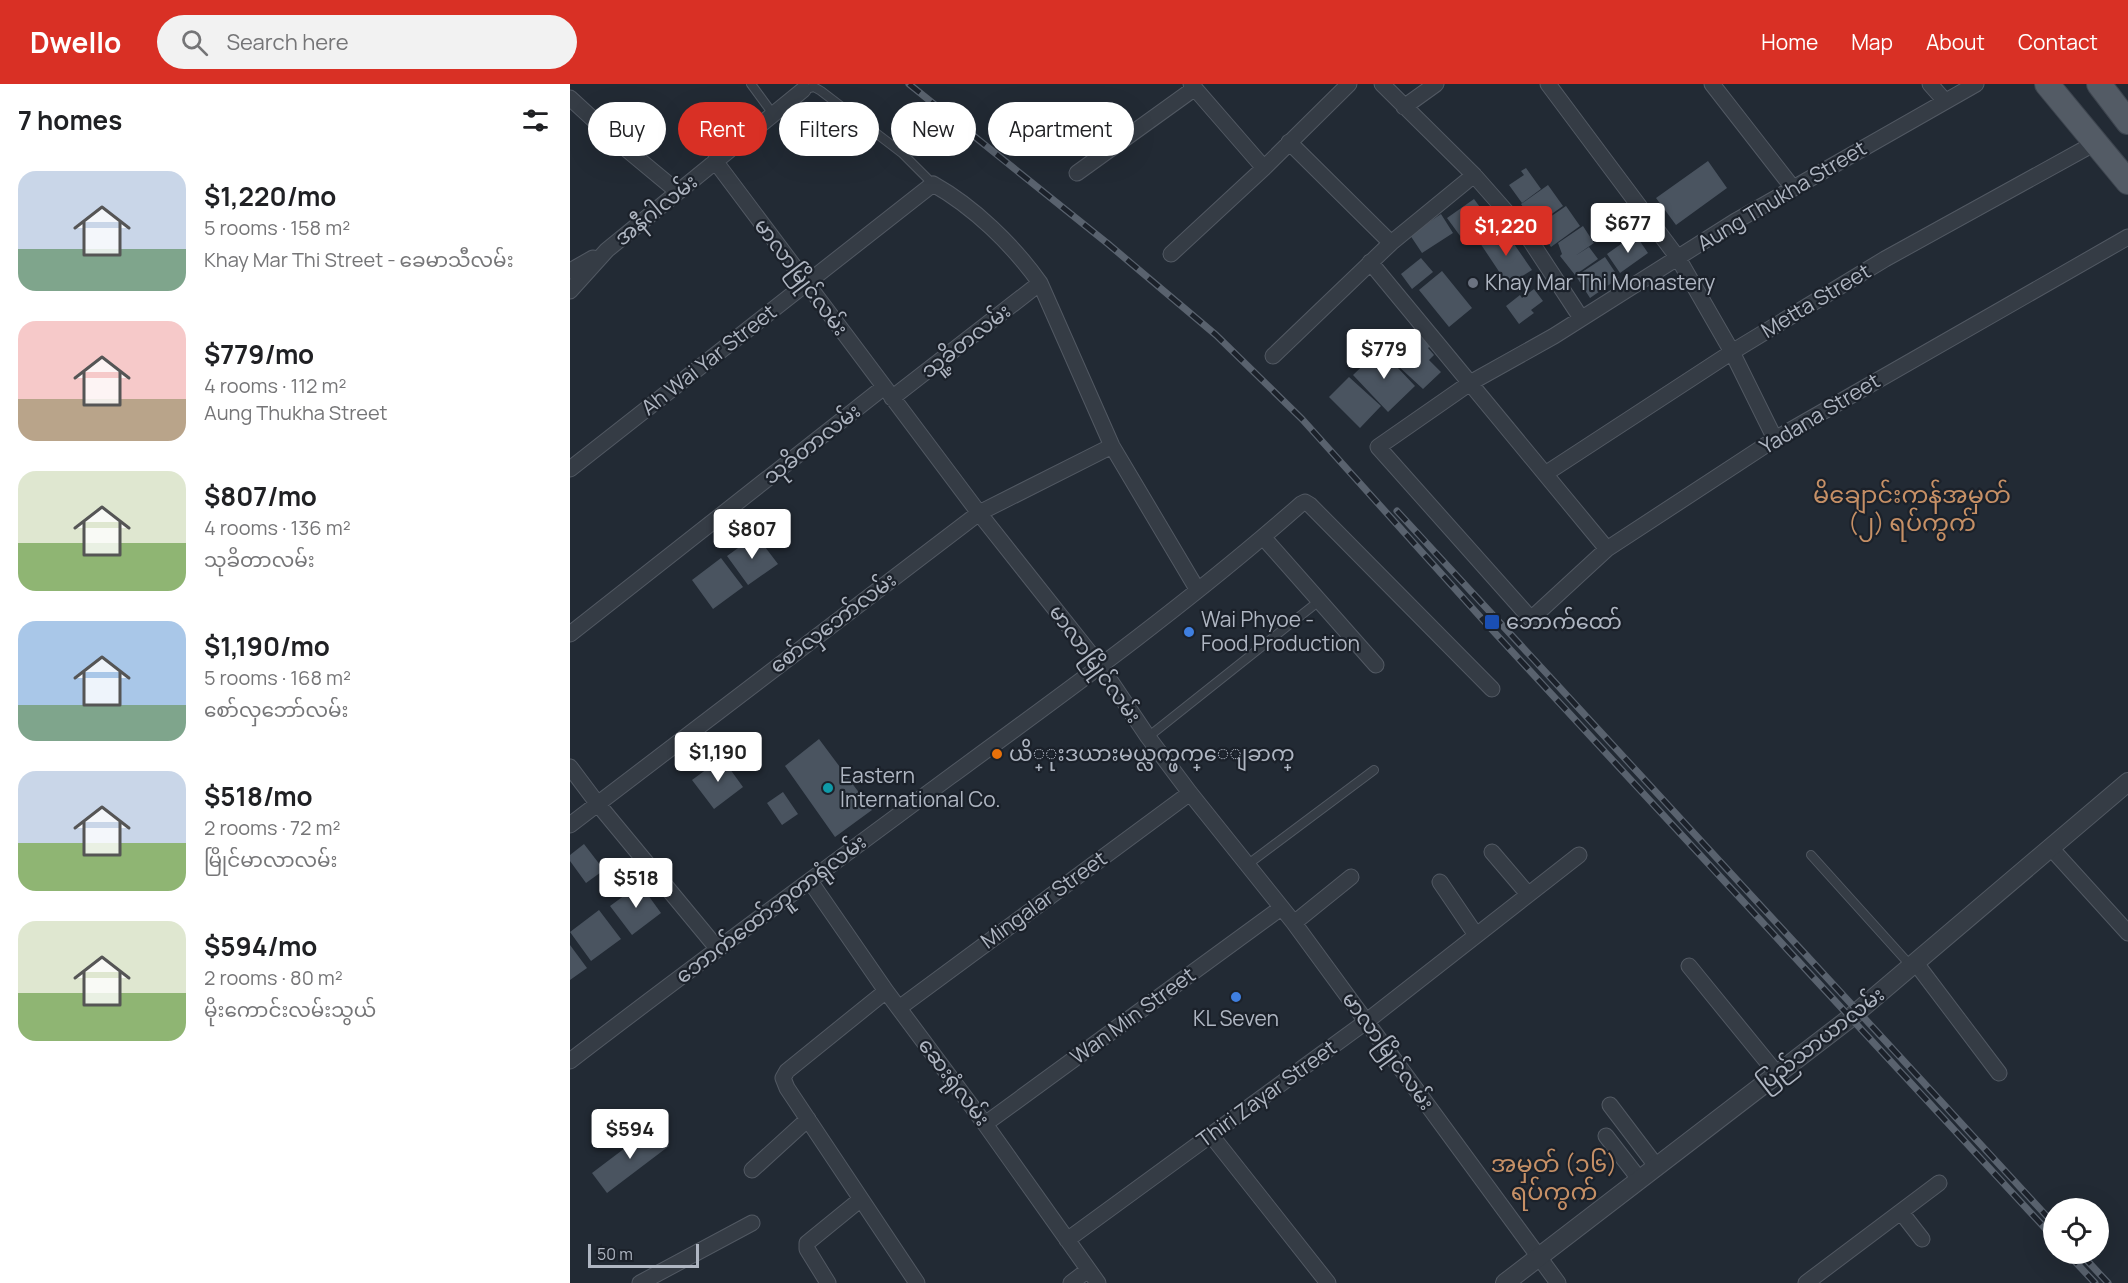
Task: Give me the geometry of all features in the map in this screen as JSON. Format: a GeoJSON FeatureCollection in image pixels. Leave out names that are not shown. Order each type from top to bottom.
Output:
{"type":"FeatureCollection","features":[{"type":"Feature","properties":{"kind":"main road"},"geometry":{"type":"LineString","coordinates":[[2047,84],[2128,182]]}},
{"type":"Feature","properties":{"kind":"main road"},"geometry":{"type":"LineString","coordinates":[[2099,84],[2128,122]]}},
{"type":"Feature","properties":{"kind":"street"},"geometry":{"type":"LineString","coordinates":[[1171,254],[1264,168],[1349,84]]}},
{"type":"Feature","properties":{"kind":"street"},"geometry":{"type":"LineString","coordinates":[[1382,84],[1474,175],[1526,234],[1581,318]]}},
{"type":"Feature","properties":{"kind":"street"},"geometry":{"type":"LineString","coordinates":[[1404,107],[1437,84]]}},
{"type":"Feature","properties":{"kind":"street"},"geometry":{"type":"LineString","coordinates":[[1548,84],[1678,258],[1732,352],[1775,440]]}},
{"type":"Feature","properties":{"kind":"street"},"geometry":{"type":"LineString","coordinates":[[1712,84],[1792,188]]}},
{"type":"Feature","properties":{"kind":"street"},"geometry":{"type":"LineString","coordinates":[[1930,84],[1945,101]]}},
{"type":"Feature","properties":{"kind":"street","name":"Aung Thukha Street"},"geometry":{"type":"LineString","coordinates":[[1531,619],[1378,447],[1470,383],[1554,336],[1734,222],[1976,84]]}},
{"type":"Feature","properties":{"kind":"street"},"geometry":{"type":"LineString","coordinates":[[1077,173],[1193,86],[1264,168]]}},
{"type":"Feature","properties":{"kind":"street","name":"အနီဂါလမ်း"},"geometry":{"type":"LineString","coordinates":[[570,291],[607,250],[803,90]]}},
{"type":"Feature","properties":{"kind":"street"},"geometry":{"type":"LineString","coordinates":[[570,98],[678,192]]}},
{"type":"Feature","properties":{"kind":"street"},"geometry":{"type":"LineString","coordinates":[[1289,142],[1390,243]]}},
{"type":"Feature","properties":{"kind":"street","name":"Metta Street"},"geometry":{"type":"LineString","coordinates":[[1545,474],[1732,352],[1885,259],[2097,142]]}},
{"type":"Feature","properties":{"kind":"street","name":"မာလာမြိုင်လမ်း"},"geometry":{"type":"LineString","coordinates":[[715,161],[978,513],[1101,667],[1148,737],[1190,793],[1294,923],[1367,1020],[1558,1283]]}},
{"type":"Feature","properties":{"kind":"street"},"geometry":{"type":"LineString","coordinates":[[1273,356],[1390,243],[1474,175]]}},
{"type":"Feature","properties":{"kind":"street"},"geometry":{"type":"LineString","coordinates":[[933,184],[946,191],[998,233],[1025,262],[1040,284],[1112,446],[1197,589]]}},
{"type":"Feature","properties":{"kind":"street","name":"Ah Wai Yar Street"},"geometry":{"type":"LineString","coordinates":[[570,469],[933,184]]}},
{"type":"Feature","properties":{"kind":"street","name":"Yadana Street"},"geometry":{"type":"LineString","coordinates":[[1531,619],[1606,549],[1775,440],[2128,237]]}},
{"type":"Feature","properties":{"kind":"street"},"geometry":{"type":"LineString","coordinates":[[570,271],[607,250]]}},
{"type":"Feature","properties":{"kind":"street"},"geometry":{"type":"LineString","coordinates":[[1370,262],[1606,549]]}},
{"type":"Feature","properties":{"kind":"street","name":"သူ့ခိတလမ်း"},"geometry":{"type":"LineString","coordinates":[[888,393],[1040,284]]}},
{"type":"Feature","properties":{"kind":"street","name":"သုခိတာလမ်း"},"geometry":{"type":"LineString","coordinates":[[570,634],[888,393]]}},
{"type":"Feature","properties":{"kind":"street","name":"စော်လှဘော်လမ်း"},"geometry":{"type":"LineString","coordinates":[[570,825],[978,513],[1112,446]]}},
{"type":"Feature","properties":{"kind":"street","name":"ဘောက်ထော်ဘူတာရုံလမ်း"},"geometry":{"type":"LineString","coordinates":[[570,1061],[717,948],[1101,667],[1305,502],[1492,688]]}},
{"type":"Feature","properties":{"kind":"street"},"geometry":{"type":"LineString","coordinates":[[1263,537],[1376,665]]}},
{"type":"Feature","properties":{"kind":"street"},"geometry":{"type":"LineString","coordinates":[[570,767],[597,804],[717,948]]}},
{"type":"Feature","properties":{"kind":"street","name":"ပြည်သာယာလမ်း"},"geometry":{"type":"LineString","coordinates":[[1505,1283],[1850,1018],[2128,782]]}},
{"type":"Feature","properties":{"kind":"street","name":"Mingalar Street"},"geometry":{"type":"LineString","coordinates":[[899,1008],[1190,793]]}},
{"type":"Feature","properties":{"kind":"street"},"geometry":{"type":"LineString","coordinates":[[2050,847],[2128,933]]}},
{"type":"Feature","properties":{"kind":"street"},"geometry":{"type":"LineString","coordinates":[[1492,852],[1527,893]]}},
{"type":"Feature","properties":{"kind":"street","name":"Thiri Zayar Street"},"geometry":{"type":"LineString","coordinates":[[1066,1240],[1367,1020],[1527,893],[1579,855]]}},
{"type":"Feature","properties":{"kind":"street"},"geometry":{"type":"LineString","coordinates":[[1294,923],[1351,877]]}},
{"type":"Feature","properties":{"kind":"street","name":"ဆေးရုံလမ်း"},"geometry":{"type":"LineString","coordinates":[[810,881],[886,991],[986,1124],[1098,1283]]}},
{"type":"Feature","properties":{"kind":"street"},"geometry":{"type":"LineString","coordinates":[[1440,882],[1476,935]]}},
{"type":"Feature","properties":{"kind":"street","name":"Wan Min Street"},"geometry":{"type":"LineString","coordinates":[[986,1124],[1281,908]]}},
{"type":"Feature","properties":{"kind":"street"},"geometry":{"type":"LineString","coordinates":[[1913,964],[1999,1073]]}},
{"type":"Feature","properties":{"kind":"street"},"geometry":{"type":"LineString","coordinates":[[1689,966],[1777,1074]]}},
{"type":"Feature","properties":{"kind":"street"},"geometry":{"type":"LineString","coordinates":[[886,991],[787,1071],[783,1078],[787,1088],[917,1283]]}},
{"type":"Feature","properties":{"kind":"street"},"geometry":{"type":"LineString","coordinates":[[1610,1105],[1657,1167]]}},
{"type":"Feature","properties":{"kind":"street"},"geometry":{"type":"LineString","coordinates":[[752,1170],[808,1119]]}},
{"type":"Feature","properties":{"kind":"street"},"geometry":{"type":"LineString","coordinates":[[1211,1135],[1328,1283]]}},
{"type":"Feature","properties":{"kind":"street"},"geometry":{"type":"LineString","coordinates":[[1606,1136],[1640,1180]]}},
{"type":"Feature","properties":{"kind":"street"},"geometry":{"type":"LineString","coordinates":[[1806,1283],[1939,1183]]}},
{"type":"Feature","properties":{"kind":"street"},"geometry":{"type":"LineString","coordinates":[[828,1283],[807,1249],[807,1243],[861,1199]]}},
{"type":"Feature","properties":{"kind":"street"},"geometry":{"type":"LineString","coordinates":[[1901,1212],[1922,1239]]}},
{"type":"Feature","properties":{"kind":"street"},"geometry":{"type":"LineString","coordinates":[[640,1283],[752,1223]]}},
{"type":"Feature","properties":{"kind":"street"},"geometry":{"type":"LineString","coordinates":[[1071,1283],[1088,1269]]}},
{"type":"Feature","properties":{"kind":"lane"},"geometry":{"type":"LineString","coordinates":[[751,84],[773,114]]}},
{"type":"Feature","properties":{"kind":"lane"},"geometry":{"type":"LineString","coordinates":[[803,90],[814,87],[821,91],[902,153],[933,184]]}},
{"type":"Feature","properties":{"kind":"lane"},"geometry":{"type":"LineString","coordinates":[[1148,737],[1319,601]]}},
{"type":"Feature","properties":{"kind":"lane"},"geometry":{"type":"LineString","coordinates":[[1247,866],[1374,770]]}},
{"type":"Feature","properties":{"kind":"lane"},"geometry":{"type":"LineString","coordinates":[[1811,855],[1913,964]]}},
{"type":"Feature","properties":{"kind":"building"},"geometry":{"type":"Polygon","coordinates":[[[1708,161],[1727,188],[1676,225],[1656,198],[1708,161]]]}},
{"type":"Feature","properties":{"kind":"building"},"geometry":{"type":"Polygon","coordinates":[[[1526,168],[1541,189],[1522,203],[1509,185],[1524,175],[1521,171],[1526,168]]]}},
{"type":"Feature","properties":{"kind":"building"},"geometry":{"type":"Polygon","coordinates":[[[1548,185],[1563,206],[1536,225],[1521,204],[1548,185]]]}},
{"type":"Feature","properties":{"kind":"building"},"geometry":{"type":"Polygon","coordinates":[[[1474,199],[1493,225],[1466,244],[1447,218],[1474,199]]]}},
{"type":"Feature","properties":{"kind":"building"},"geometry":{"type":"Polygon","coordinates":[[[1566,206],[1580,226],[1551,247],[1537,226],[1566,206]]]}},
{"type":"Feature","properties":{"kind":"building"},"geometry":{"type":"Polygon","coordinates":[[[1441,214],[1453,233],[1422,253],[1410,235],[1441,214]]]}},
{"type":"Feature","properties":{"kind":"building"},"geometry":{"type":"Polygon","coordinates":[[[1583,226],[1594,243],[1575,256],[1589,247],[1598,259],[1575,275],[1560,256],[1562,254],[1558,243],[1583,226]]]}},
{"type":"Feature","properties":{"kind":"building"},"geometry":{"type":"Polygon","coordinates":[[[1503,228],[1532,270],[1508,285],[1480,243],[1503,228]]]}},
{"type":"Feature","properties":{"kind":"building"},"geometry":{"type":"Polygon","coordinates":[[[1635,234],[1648,253],[1620,273],[1607,254],[1635,234]]]}},
{"type":"Feature","properties":{"kind":"building"},"geometry":{"type":"Polygon","coordinates":[[[1605,257],[1619,278],[1590,298],[1576,276],[1605,257]]]}},
{"type":"Feature","properties":{"kind":"building"},"geometry":{"type":"Polygon","coordinates":[[[1421,258],[1433,272],[1412,289],[1401,274],[1421,258]]]}},
{"type":"Feature","properties":{"kind":"building"},"geometry":{"type":"Polygon","coordinates":[[[1442,271],[1472,308],[1449,327],[1419,290],[1442,271]]]}},
{"type":"Feature","properties":{"kind":"building"},"geometry":{"type":"Polygon","coordinates":[[[1534,289],[1543,301],[1531,310],[1534,313],[1519,324],[1506,306],[1520,295],[1522,298],[1534,289]]]}},
{"type":"Feature","properties":{"kind":"building"},"geometry":{"type":"Polygon","coordinates":[[[1419,331],[1432,345],[1428,348],[1434,355],[1429,360],[1441,372],[1423,389],[1396,364],[1398,362],[1387,350],[1403,335],[1409,341],[1419,331]]]}},
{"type":"Feature","properties":{"kind":"building"},"geometry":{"type":"Polygon","coordinates":[[[1380,349],[1415,386],[1388,412],[1353,375],[1380,349]]]}},
{"type":"Feature","properties":{"kind":"building"},"geometry":{"type":"Polygon","coordinates":[[[1349,377],[1381,406],[1360,428],[1329,397],[1349,377]]]}},
{"type":"Feature","properties":{"kind":"building"},"geometry":{"type":"Polygon","coordinates":[[[756,535],[778,564],[748,585],[727,556],[756,535]]]}},
{"type":"Feature","properties":{"kind":"building"},"geometry":{"type":"Polygon","coordinates":[[[721,558],[743,587],[713,609],[692,580],[721,558]]]}},
{"type":"Feature","properties":{"kind":"building","name":"Eastern International Co."},"geometry":{"type":"Polygon","coordinates":[[[819,739],[872,810],[835,837],[785,766],[819,739]]]}},
{"type":"Feature","properties":{"kind":"building"},"geometry":{"type":"Polygon","coordinates":[[[722,758],[743,787],[714,809],[692,780],[722,758]]]}},
{"type":"Feature","properties":{"kind":"building"},"geometry":{"type":"Polygon","coordinates":[[[783,792],[798,814],[782,825],[767,803],[783,792]]]}},
{"type":"Feature","properties":{"kind":"building"},"geometry":{"type":"Polygon","coordinates":[[[584,844],[604,870],[586,883],[570,861],[570,855],[584,844]]]}},
{"type":"Feature","properties":{"kind":"building"},"geometry":{"type":"Polygon","coordinates":[[[640,884],[661,913],[632,935],[610,906],[640,884]]]}},
{"type":"Feature","properties":{"kind":"building"},"geometry":{"type":"Polygon","coordinates":[[[599,910],[621,939],[591,961],[570,932],[599,910]]]}},
{"type":"Feature","properties":{"kind":"building"},"geometry":{"type":"Polygon","coordinates":[[[570,945],[587,968],[570,980],[570,945]]]}},
{"type":"Feature","properties":{"kind":"building"},"geometry":{"type":"Polygon","coordinates":[[[654,1126],[669,1146],[607,1193],[592,1173],[654,1126]]]}},
{"type":"Feature","properties":{"kind":"railway"},"geometry":{"type":"LineString","coordinates":[[909,84],[1107,243],[1216,335],[1302,419],[1483,620],[2043,1226]]}},
{"type":"Feature","properties":{"kind":"railway"},"geometry":{"type":"LineString","coordinates":[[1397,511],[2043,1212]]}},
{"type":"Feature","properties":{"kind":"railway"},"geometry":{"type":"LineString","coordinates":[[2077,1264],[2095,1283]]}},
{"type":"Feature","properties":{"kind":"railway"},"geometry":{"type":"LineString","coordinates":[[2090,1264],[2108,1283]]}},
{"type":"Feature","properties":{"kind":"place","name":"Khay Mar Thi Monastery"},"geometry":{"type":"Point","coordinates":[1473,283]}},
{"type":"Feature","properties":{"kind":"place","name":"ဘောက်ထော်"},"geometry":{"type":"Point","coordinates":[1492,622]}},
{"type":"Feature","properties":{"kind":"place","name":"Wai Phyoe - Food Production"},"geometry":{"type":"Point","coordinates":[1189,632]}},
{"type":"Feature","properties":{"kind":"place","name":"ယိ္ုးဒယားမယ္လက္ဖက္ေျခာက္"},"geometry":{"type":"Point","coordinates":[997,754]}},
{"type":"Feature","properties":{"kind":"place","name":"Eastern International Co."},"geometry":{"type":"Point","coordinates":[828,788]}},
{"type":"Feature","properties":{"kind":"place","name":"KL Seven"},"geometry":{"type":"Point","coordinates":[1236,997]}},
{"type":"Feature","properties":{"kind":"district","name":"မိချောင်းကန်အမှတ် (၂) ရပ်ကွက်"},"geometry":{"type":"Point","coordinates":[1912,509]}},
{"type":"Feature","properties":{"kind":"district","name":"အမှတ် (၁၆) ရပ်ကွက်"},"geometry":{"type":"Point","coordinates":[1554,1178]}}]}
